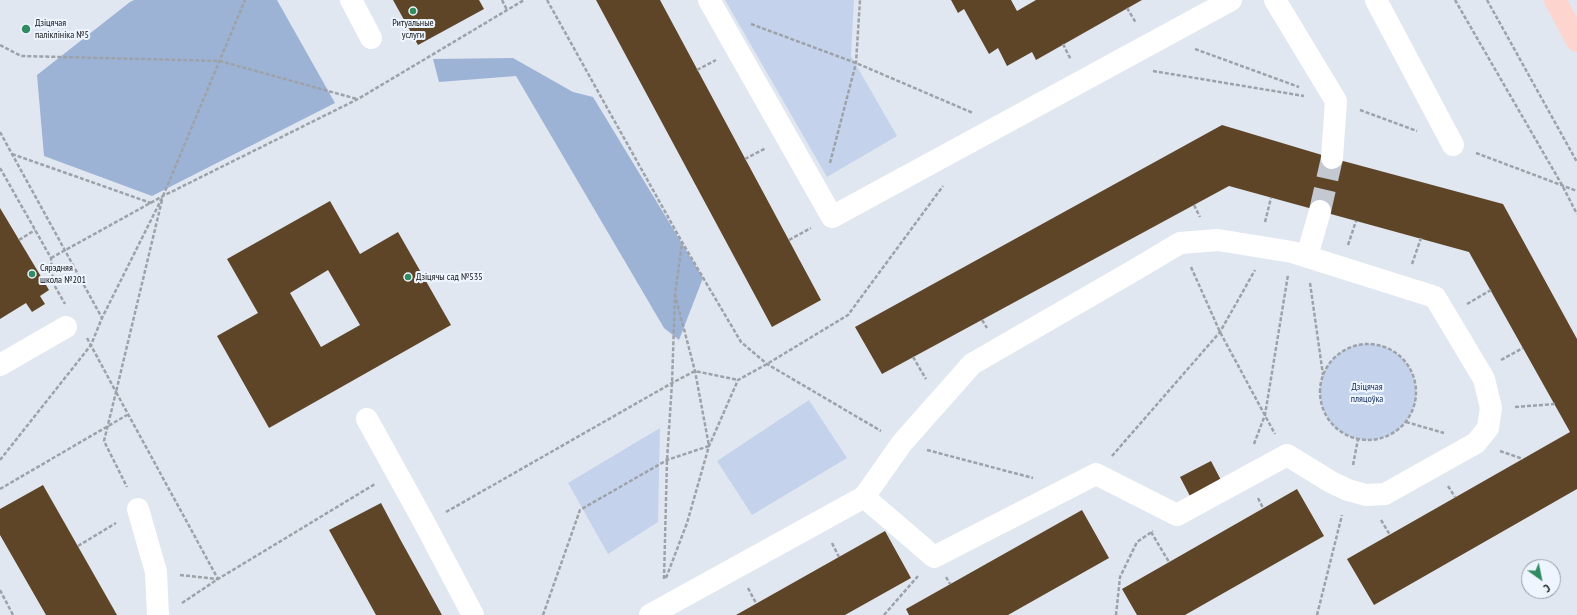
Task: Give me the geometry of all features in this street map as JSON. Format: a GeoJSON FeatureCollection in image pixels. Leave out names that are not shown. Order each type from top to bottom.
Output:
{"type":"FeatureCollection","features":[{"type":"Feature","properties":{"kind":"main road"},"geometry":{"type":"LineString","coordinates":[[1555,0],[1577,41]]}},
{"type":"Feature","properties":{"kind":"lane"},"geometry":{"type":"LineString","coordinates":[[351,0],[371,38]]}},
{"type":"Feature","properties":{"kind":"lane"},"geometry":{"type":"LineString","coordinates":[[709,0],[832,217],[1231,0]]}},
{"type":"Feature","properties":{"kind":"lane"},"geometry":{"type":"LineString","coordinates":[[1275,0],[1336,101],[1332,158]]}},
{"type":"Feature","properties":{"kind":"lane"},"geometry":{"type":"LineString","coordinates":[[1376,0],[1453,145]]}},
{"type":"Feature","properties":{"kind":"lane"},"geometry":{"type":"LineString","coordinates":[[1299,254],[1320,211]]}},
{"type":"Feature","properties":{"kind":"lane"},"geometry":{"type":"LineString","coordinates":[[650,615],[864,497],[902,443],[972,364],[1133,271],[1180,242],[1218,240],[1268,247],[1299,254],[1435,297],[1484,379],[1491,408],[1488,428],[1476,443],[1385,494],[1366,495],[1348,490],[1331,482],[1287,455],[1176,515],[1096,474],[934,557],[864,497]]}},
{"type":"Feature","properties":{"kind":"lane"},"geometry":{"type":"LineString","coordinates":[[0,365],[66,327]]}},
{"type":"Feature","properties":{"kind":"lane"},"geometry":{"type":"LineString","coordinates":[[367,419],[473,615]]}},
{"type":"Feature","properties":{"kind":"lane"},"geometry":{"type":"LineString","coordinates":[[138,509],[156,572],[158,615]]}},
{"type":"Feature","properties":{"kind":"path"},"geometry":{"type":"LineString","coordinates":[[0,460],[91,345],[102,318],[163,196],[245,0]]}},
{"type":"Feature","properties":{"kind":"path"},"geometry":{"type":"LineString","coordinates":[[502,0],[507,10]]}},
{"type":"Feature","properties":{"kind":"path"},"geometry":{"type":"LineString","coordinates":[[51,258],[163,196],[358,99],[524,0]]}},
{"type":"Feature","properties":{"kind":"path"},"geometry":{"type":"LineString","coordinates":[[547,0],[682,242],[741,342],[767,364],[902,443],[1056,484],[1072,486]]}},
{"type":"Feature","properties":{"kind":"path"},"geometry":{"type":"LineString","coordinates":[[821,198],[856,63],[860,0]]}},
{"type":"Feature","properties":{"kind":"path"},"geometry":{"type":"LineString","coordinates":[[1455,0],[1562,185],[1577,214]]}},
{"type":"Feature","properties":{"kind":"path"},"geometry":{"type":"LineString","coordinates":[[1487,0],[1577,162]]}},
{"type":"Feature","properties":{"kind":"path"},"geometry":{"type":"LineString","coordinates":[[750,23],[856,63],[1001,125]]}},
{"type":"Feature","properties":{"kind":"path"},"geometry":{"type":"LineString","coordinates":[[1163,37],[1300,88]]}},
{"type":"Feature","properties":{"kind":"path"},"geometry":{"type":"LineString","coordinates":[[0,44],[22,56],[220,61],[358,99]]}},
{"type":"Feature","properties":{"kind":"path"},"geometry":{"type":"LineString","coordinates":[[1151,71],[1336,101],[1577,191]]}},
{"type":"Feature","properties":{"kind":"path"},"geometry":{"type":"LineString","coordinates":[[0,132],[102,318]]}},
{"type":"Feature","properties":{"kind":"path"},"geometry":{"type":"LineString","coordinates":[[12,153],[151,204]]}},
{"type":"Feature","properties":{"kind":"path"},"geometry":{"type":"LineString","coordinates":[[0,168],[51,258],[54,283],[70,313],[66,327]]}},
{"type":"Feature","properties":{"kind":"path"},"geometry":{"type":"LineString","coordinates":[[682,242],[675,295],[672,383],[667,460],[664,584],[687,522],[709,446],[738,380],[848,315],[947,181]]}},
{"type":"Feature","properties":{"kind":"path"},"geometry":{"type":"LineString","coordinates":[[78,546],[138,509],[104,441],[163,196]]}},
{"type":"Feature","properties":{"kind":"path"},"geometry":{"type":"LineString","coordinates":[[19,240],[35,230]]}},
{"type":"Feature","properties":{"kind":"path"},"geometry":{"type":"LineString","coordinates":[[1180,242],[1220,332],[1287,455]]}},
{"type":"Feature","properties":{"kind":"path"},"geometry":{"type":"LineString","coordinates":[[1096,474],[1220,332],[1268,247]]}},
{"type":"Feature","properties":{"kind":"path"},"geometry":{"type":"LineString","coordinates":[[1299,254],[1323,375],[1320,390],[1321,403],[1326,415],[1333,425],[1343,433],[1358,439],[1373,440],[1391,434],[1406,422],[1415,405],[1417,392],[1412,373],[1397,353],[1379,345],[1358,345],[1332,360],[1323,375]]}},
{"type":"Feature","properties":{"kind":"path"},"geometry":{"type":"LineString","coordinates":[[1240,480],[1265,415],[1299,254]]}},
{"type":"Feature","properties":{"kind":"path"},"geometry":{"type":"LineString","coordinates":[[675,295],[695,372],[709,446]]}},
{"type":"Feature","properties":{"kind":"path"},"geometry":{"type":"LineString","coordinates":[[91,345],[127,415],[218,579]]}},
{"type":"Feature","properties":{"kind":"path"},"geometry":{"type":"LineString","coordinates":[[425,524],[672,383],[695,372],[738,380]]}},
{"type":"Feature","properties":{"kind":"path"},"geometry":{"type":"LineString","coordinates":[[1491,408],[1555,404]]}},
{"type":"Feature","properties":{"kind":"path"},"geometry":{"type":"LineString","coordinates":[[0,489],[127,415]]}},
{"type":"Feature","properties":{"kind":"path"},"geometry":{"type":"LineString","coordinates":[[543,615],[580,510],[667,460],[709,446]]}},
{"type":"Feature","properties":{"kind":"path"},"geometry":{"type":"LineString","coordinates":[[181,603],[218,579],[396,472]]}},
{"type":"Feature","properties":{"kind":"path"},"geometry":{"type":"LineString","coordinates":[[1116,615],[1120,577],[1137,542],[1176,515]]}},
{"type":"Feature","properties":{"kind":"path"},"geometry":{"type":"LineString","coordinates":[[1151,532],[1169,562]]}},
{"type":"Feature","properties":{"kind":"path"},"geometry":{"type":"LineString","coordinates":[[884,615],[934,557]]}},
{"type":"Feature","properties":{"kind":"path"},"geometry":{"type":"LineString","coordinates":[[156,572],[218,579]]}},
{"type":"Feature","properties":{"kind":"path"},"geometry":{"type":"LineString","coordinates":[[1317,615],[1327,574]]}},
{"type":"Feature","properties":{"kind":"path"},"geometry":{"type":"LineString","coordinates":[[0,590],[13,615]]}},
{"type":"Feature","properties":{"kind":"green space"},"geometry":{"type":"Polygon","coordinates":[[[725,0],[854,0],[851,56],[897,136],[827,177],[725,0]]]}},
{"type":"Feature","properties":{"kind":"green space","name":"Дзіцячая пляцоўка"},"geometry":{"type":"Polygon","coordinates":[[[1368,344],[1386,348],[1402,358],[1412,374],[1416,392],[1412,410],[1402,426],[1386,436],[1368,440],[1350,436],[1334,426],[1324,410],[1320,392],[1324,374],[1334,358],[1350,348],[1368,344]]]}},
{"type":"Feature","properties":{"kind":"green space"},"geometry":{"type":"Polygon","coordinates":[[[809,400],[847,458],[752,515],[717,461],[809,400]]]}},
{"type":"Feature","properties":{"kind":"green space"},"geometry":{"type":"Polygon","coordinates":[[[660,428],[658,522],[608,554],[568,483],[660,428]]]}},
{"type":"Feature","properties":{"kind":"shaded area"},"geometry":{"type":"Polygon","coordinates":[[[134,0],[277,0],[335,103],[152,196],[44,156],[37,75],[134,0]]]}},
{"type":"Feature","properties":{"kind":"shaded area"},"geometry":{"type":"Polygon","coordinates":[[[513,58],[573,92],[593,97],[703,278],[679,340],[664,328],[516,76],[439,82],[433,59],[513,58]]]}},
{"type":"Feature","properties":{"kind":"building"},"geometry":{"type":"Polygon","coordinates":[[[393,0],[479,0],[484,9],[418,45],[393,0]]]}},
{"type":"Feature","properties":{"kind":"building"},"geometry":{"type":"Polygon","coordinates":[[[596,0],[660,0],[821,300],[772,327],[596,0]]]}},
{"type":"Feature","properties":{"kind":"building"},"geometry":{"type":"Polygon","coordinates":[[[951,0],[1011,0],[1017,11],[1036,0],[1142,0],[1036,60],[1032,52],[1007,66],[998,48],[989,54],[964,9],[958,13],[951,0]]]}},
{"type":"Feature","properties":{"kind":"building"},"geometry":{"type":"Polygon","coordinates":[[[1222,125],[1332,158],[1503,204],[1577,339],[1577,489],[1374,605],[1347,559],[1570,432],[1469,252],[1229,186],[882,374],[855,327],[1222,125]]]}},
{"type":"Feature","properties":{"kind":"building"},"geometry":{"type":"Polygon","coordinates":[[[330,201],[360,254],[398,232],[451,325],[269,428],[217,336],[258,313],[227,259],[330,201]],[[328,270],[290,293],[321,347],[360,325],[328,270]]]}},
{"type":"Feature","properties":{"kind":"building"},"geometry":{"type":"Polygon","coordinates":[[[0,208],[49,290],[40,296],[45,304],[32,312],[26,303],[0,319],[0,208]]]}},
{"type":"Feature","properties":{"kind":"building"},"geometry":{"type":"Polygon","coordinates":[[[1211,461],[1222,482],[1191,498],[1180,477],[1211,461]]]}},
{"type":"Feature","properties":{"kind":"building"},"geometry":{"type":"Polygon","coordinates":[[[43,485],[117,615],[46,615],[0,535],[0,509],[43,485]]]}},
{"type":"Feature","properties":{"kind":"building"},"geometry":{"type":"Polygon","coordinates":[[[1297,489],[1324,536],[1185,615],[1137,615],[1122,589],[1297,489]]]}},
{"type":"Feature","properties":{"kind":"building"},"geometry":{"type":"Polygon","coordinates":[[[381,503],[442,615],[376,615],[329,530],[381,503]]]}},
{"type":"Feature","properties":{"kind":"building"},"geometry":{"type":"Polygon","coordinates":[[[1082,510],[1109,558],[1008,615],[909,615],[906,609],[1082,510]]]}},
{"type":"Feature","properties":{"kind":"building"},"geometry":{"type":"Polygon","coordinates":[[[885,531],[911,578],[845,615],[736,615],[885,531]]]}},
{"type":"Feature","properties":{"kind":"tunnel"},"geometry":{"type":"LineString","coordinates":[[1320,211],[1332,158]]}},
{"type":"Feature","properties":{"kind":"place","name":"Ритуальные услуги"},"geometry":{"type":"Point","coordinates":[413,11]}},
{"type":"Feature","properties":{"kind":"place","name":"Дзіцячая паліклініка №5"},"geometry":{"type":"Point","coordinates":[26,29]}},
{"type":"Feature","properties":{"kind":"place","name":"Сярэдняя школа №201"},"geometry":{"type":"Point","coordinates":[32,274]}},
{"type":"Feature","properties":{"kind":"place","name":"Дзіцячы сад №535"},"geometry":{"type":"Point","coordinates":[408,277]}}]}
